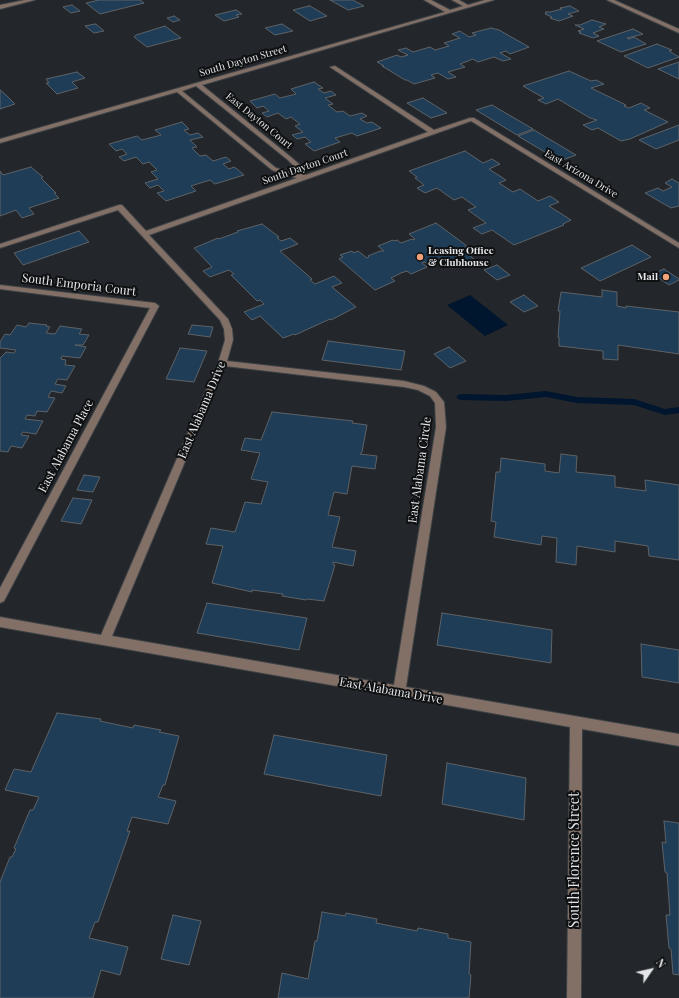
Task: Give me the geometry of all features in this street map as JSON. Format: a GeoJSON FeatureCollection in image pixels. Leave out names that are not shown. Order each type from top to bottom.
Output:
{"type":"FeatureCollection","features":[{"type":"Feature","properties":{"kind":"street"},"geometry":{"type":"LineString","coordinates":[[0,7],[32,0]]}},
{"type":"Feature","properties":{"kind":"street"},"geometry":{"type":"LineString","coordinates":[[427,0],[450,12]]}},
{"type":"Feature","properties":{"kind":"street"},"geometry":{"type":"LineString","coordinates":[[455,0],[468,6]]}},
{"type":"Feature","properties":{"kind":"street","name":"South Dayton Street"},"geometry":{"type":"LineString","coordinates":[[0,141],[491,0]]}},
{"type":"Feature","properties":{"kind":"street"},"geometry":{"type":"LineString","coordinates":[[610,0],[679,31]]}},
{"type":"Feature","properties":{"kind":"street"},"geometry":{"type":"LineString","coordinates":[[333,67],[434,133]]}},
{"type":"Feature","properties":{"kind":"street","name":"East Dayton Court"},"geometry":{"type":"LineString","coordinates":[[197,84],[260,146],[294,162],[304,178]]}},
{"type":"Feature","properties":{"kind":"street"},"geometry":{"type":"LineString","coordinates":[[178,90],[260,146],[277,170],[304,178]]}},
{"type":"Feature","properties":{"kind":"street","name":"South Dayton Court"},"geometry":{"type":"LineString","coordinates":[[144,234],[472,119]]}},
{"type":"Feature","properties":{"kind":"street","name":"East Arizona Drive"},"geometry":{"type":"LineString","coordinates":[[472,119],[679,246]]}},
{"type":"Feature","properties":{"kind":"street","name":"East Alabama Drive"},"geometry":{"type":"LineString","coordinates":[[0,246],[119,207],[224,319],[228,329],[229,340],[222,362],[104,641]]}},
{"type":"Feature","properties":{"kind":"street","name":"South Emporia Court"},"geometry":{"type":"LineString","coordinates":[[0,287],[155,306]]}},
{"type":"Feature","properties":{"kind":"street","name":"East Alabama Place"},"geometry":{"type":"LineString","coordinates":[[0,598],[155,306]]}},
{"type":"Feature","properties":{"kind":"street","name":"East Alabama Circle"},"geometry":{"type":"LineString","coordinates":[[222,362],[404,384],[422,388],[433,394],[439,402],[441,409],[441,427],[399,693]]}},
{"type":"Feature","properties":{"kind":"street","name":"East Alabama Drive"},"geometry":{"type":"LineString","coordinates":[[0,622],[47,632],[679,740]]}},
{"type":"Feature","properties":{"kind":"street","name":"South Florence Street"},"geometry":{"type":"LineString","coordinates":[[574,998],[576,722]]}},
{"type":"Feature","properties":{"kind":"water"},"geometry":{"type":"Polygon","coordinates":[[[470,295],[508,325],[485,336],[447,305],[470,295]]]}},
{"type":"Feature","properties":{"kind":"building"},"geometry":{"type":"Polygon","coordinates":[[[99,0],[140,0],[144,3],[100,14],[86,3],[99,0]]]}},
{"type":"Feature","properties":{"kind":"building"},"geometry":{"type":"Polygon","coordinates":[[[330,0],[353,0],[364,6],[348,10],[330,0]]]}},
{"type":"Feature","properties":{"kind":"building"},"geometry":{"type":"Polygon","coordinates":[[[72,5],[80,11],[71,13],[63,7],[72,5]]]}},
{"type":"Feature","properties":{"kind":"building"},"geometry":{"type":"Polygon","coordinates":[[[310,6],[327,16],[310,21],[293,10],[310,6]]]}},
{"type":"Feature","properties":{"kind":"building"},"geometry":{"type":"Polygon","coordinates":[[[570,6],[579,11],[568,14],[573,16],[559,21],[550,18],[552,17],[545,14],[545,12],[570,6]]]}},
{"type":"Feature","properties":{"kind":"building"},"geometry":{"type":"Polygon","coordinates":[[[236,10],[242,14],[236,15],[239,17],[224,21],[215,15],[236,10]]]}},
{"type":"Feature","properties":{"kind":"building"},"geometry":{"type":"Polygon","coordinates":[[[174,16],[180,20],[173,22],[167,18],[174,16]]]}},
{"type":"Feature","properties":{"kind":"building"},"geometry":{"type":"Polygon","coordinates":[[[592,20],[606,24],[599,27],[604,29],[593,33],[599,36],[593,38],[579,33],[581,32],[578,31],[584,29],[575,25],[580,25],[592,20]]]}},
{"type":"Feature","properties":{"kind":"building"},"geometry":{"type":"Polygon","coordinates":[[[95,24],[104,31],[94,33],[85,26],[95,24]]]}},
{"type":"Feature","properties":{"kind":"building"},"geometry":{"type":"Polygon","coordinates":[[[282,24],[293,31],[275,35],[265,28],[282,24]]]}},
{"type":"Feature","properties":{"kind":"building"},"geometry":{"type":"Polygon","coordinates":[[[165,26],[181,38],[147,47],[134,37],[136,35],[165,26]]]}},
{"type":"Feature","properties":{"kind":"building"},"geometry":{"type":"Polygon","coordinates":[[[491,28],[499,30],[529,47],[510,54],[506,51],[500,53],[511,59],[503,61],[494,57],[478,62],[473,59],[460,64],[465,67],[448,72],[456,77],[448,79],[438,73],[431,75],[435,78],[414,84],[377,62],[397,55],[401,57],[408,55],[398,50],[406,48],[413,52],[430,47],[435,50],[449,46],[444,43],[460,38],[452,34],[460,31],[469,37],[476,35],[472,33],[491,28]]]}},
{"type":"Feature","properties":{"kind":"building"},"geometry":{"type":"Polygon","coordinates":[[[633,29],[643,34],[627,38],[629,39],[634,37],[646,44],[621,52],[597,41],[633,29]]]}},
{"type":"Feature","properties":{"kind":"building"},"geometry":{"type":"Polygon","coordinates":[[[657,44],[672,50],[669,51],[679,57],[648,68],[624,56],[657,44]]]}},
{"type":"Feature","properties":{"kind":"building"},"geometry":{"type":"Polygon","coordinates":[[[679,62],[679,79],[658,69],[679,62]]]}},
{"type":"Feature","properties":{"kind":"building"},"geometry":{"type":"Polygon","coordinates":[[[569,71],[591,81],[596,80],[604,84],[591,88],[626,105],[624,106],[629,108],[641,103],[650,108],[644,110],[668,122],[630,139],[621,141],[598,128],[592,130],[583,125],[597,120],[590,118],[558,99],[546,104],[538,100],[544,98],[523,86],[569,71]]]}},
{"type":"Feature","properties":{"kind":"building"},"geometry":{"type":"Polygon","coordinates":[[[77,72],[85,78],[72,82],[78,88],[57,94],[46,83],[49,83],[46,79],[77,72]]]}},
{"type":"Feature","properties":{"kind":"building"},"geometry":{"type":"Polygon","coordinates":[[[314,82],[323,88],[318,89],[324,93],[331,91],[336,95],[325,98],[333,104],[328,105],[337,112],[343,111],[350,116],[362,113],[367,116],[360,119],[367,123],[372,122],[381,128],[357,136],[352,133],[335,138],[340,142],[314,151],[305,144],[311,142],[305,137],[297,139],[292,135],[303,132],[295,126],[300,124],[291,117],[286,119],[278,113],[267,117],[262,113],[269,111],[263,106],[257,108],[250,101],[275,94],[280,98],[296,94],[291,89],[314,82]]]}},
{"type":"Feature","properties":{"kind":"building"},"geometry":{"type":"Polygon","coordinates":[[[0,90],[5,94],[15,104],[0,109],[0,90]]]}},
{"type":"Feature","properties":{"kind":"building"},"geometry":{"type":"Polygon","coordinates":[[[423,98],[447,113],[431,118],[407,103],[423,98]]]}},
{"type":"Feature","properties":{"kind":"building"},"geometry":{"type":"Polygon","coordinates":[[[492,105],[533,129],[517,135],[476,110],[492,105]]]}},
{"type":"Feature","properties":{"kind":"building"},"geometry":{"type":"Polygon","coordinates":[[[182,122],[189,129],[184,130],[190,135],[198,133],[203,137],[190,140],[197,147],[192,148],[200,156],[206,155],[213,161],[226,157],[231,161],[223,164],[229,169],[234,167],[244,175],[215,184],[210,180],[191,186],[196,191],[166,201],[157,193],[164,191],[158,185],[150,188],[145,183],[158,179],[151,172],[157,170],[149,162],[143,164],[136,157],[124,161],[119,157],[127,154],[122,149],[116,151],[109,144],[137,136],[142,140],[161,135],[155,130],[182,122]]]}},
{"type":"Feature","properties":{"kind":"building"},"geometry":{"type":"Polygon","coordinates":[[[679,125],[679,140],[656,149],[639,140],[679,125]]]}},
{"type":"Feature","properties":{"kind":"building"},"geometry":{"type":"Polygon","coordinates":[[[534,130],[576,155],[560,161],[518,136],[534,130]]]}},
{"type":"Feature","properties":{"kind":"building"},"geometry":{"type":"Polygon","coordinates":[[[465,151],[483,163],[492,159],[500,164],[489,169],[506,180],[499,183],[513,192],[520,189],[538,201],[550,196],[559,202],[549,206],[571,220],[563,224],[564,225],[514,245],[492,230],[482,234],[473,228],[486,223],[468,210],[476,207],[462,197],[454,200],[437,188],[425,193],[417,188],[424,185],[409,171],[465,151]]]}},
{"type":"Feature","properties":{"kind":"building"},"geometry":{"type":"Polygon","coordinates":[[[31,167],[43,177],[41,178],[59,198],[29,208],[34,214],[22,218],[16,210],[0,216],[0,171],[3,175],[31,167]]]}},
{"type":"Feature","properties":{"kind":"building"},"geometry":{"type":"Polygon","coordinates":[[[672,179],[679,183],[679,206],[671,208],[645,193],[658,188],[663,191],[672,187],[665,183],[672,179]]]}},
{"type":"Feature","properties":{"kind":"building","name":"Leasing Office & Clubhouse"},"geometry":{"type":"Polygon","coordinates":[[[436,223],[467,246],[461,249],[474,259],[452,268],[439,258],[427,264],[425,262],[422,263],[427,267],[411,274],[407,271],[401,273],[391,278],[395,281],[375,290],[339,259],[343,257],[340,255],[352,251],[354,253],[358,251],[367,258],[369,257],[368,256],[380,251],[384,251],[378,246],[393,240],[397,240],[401,243],[412,239],[413,240],[415,239],[409,234],[436,223]]]}},
{"type":"Feature","properties":{"kind":"building"},"geometry":{"type":"Polygon","coordinates":[[[262,224],[279,237],[277,238],[281,241],[290,238],[298,244],[280,251],[312,279],[310,280],[315,284],[334,276],[342,283],[332,287],[356,307],[331,320],[330,319],[295,335],[294,334],[283,338],[260,316],[252,320],[244,312],[264,304],[260,300],[257,301],[231,275],[234,274],[229,270],[210,277],[203,271],[212,267],[194,248],[238,232],[237,231],[262,224]]]}},
{"type":"Feature","properties":{"kind":"building"},"geometry":{"type":"Polygon","coordinates":[[[79,231],[89,242],[23,265],[14,253],[79,231]]]}},
{"type":"Feature","properties":{"kind":"building"},"geometry":{"type":"Polygon","coordinates":[[[632,245],[651,257],[600,281],[581,268],[632,245]]]}},
{"type":"Feature","properties":{"kind":"building"},"geometry":{"type":"Polygon","coordinates":[[[497,265],[510,275],[497,280],[484,270],[497,265]]]}},
{"type":"Feature","properties":{"kind":"building","name":"Mail"},"geometry":{"type":"Polygon","coordinates":[[[664,269],[679,280],[669,285],[653,274],[664,269]]]}},
{"type":"Feature","properties":{"kind":"building"},"geometry":{"type":"Polygon","coordinates":[[[602,290],[617,292],[617,306],[679,312],[679,354],[618,345],[618,360],[603,359],[603,351],[559,346],[558,337],[560,311],[558,311],[561,292],[602,297],[602,290]]]}},
{"type":"Feature","properties":{"kind":"building"},"geometry":{"type":"Polygon","coordinates":[[[524,295],[538,306],[524,312],[510,302],[524,295]]]}},
{"type":"Feature","properties":{"kind":"building"},"geometry":{"type":"Polygon","coordinates":[[[29,323],[47,325],[46,326],[50,327],[46,333],[55,334],[60,326],[82,329],[79,334],[89,335],[83,345],[75,345],[86,347],[80,358],[62,356],[61,359],[66,360],[65,365],[75,366],[67,380],[58,379],[55,384],[66,386],[62,393],[51,391],[48,397],[55,398],[47,412],[37,411],[35,416],[27,415],[25,419],[43,421],[36,434],[23,432],[21,435],[29,436],[22,448],[11,446],[8,452],[0,451],[0,358],[6,352],[14,353],[16,350],[0,348],[0,342],[5,334],[10,335],[17,325],[26,327],[29,323]]]}},
{"type":"Feature","properties":{"kind":"building"},"geometry":{"type":"Polygon","coordinates":[[[192,325],[213,327],[210,337],[188,334],[192,325]]]}},
{"type":"Feature","properties":{"kind":"building"},"geometry":{"type":"Polygon","coordinates":[[[328,341],[405,351],[401,370],[322,360],[328,341]]]}},
{"type":"Feature","properties":{"kind":"building"},"geometry":{"type":"Polygon","coordinates":[[[449,347],[466,361],[450,368],[434,354],[449,347]]]}},
{"type":"Feature","properties":{"kind":"building"},"geometry":{"type":"Polygon","coordinates":[[[180,348],[207,351],[194,382],[166,379],[180,348]]]}},
{"type":"Feature","properties":{"kind":"building"},"geometry":{"type":"Polygon","coordinates":[[[272,412],[353,421],[352,423],[367,425],[362,452],[360,454],[377,456],[375,469],[352,466],[347,494],[334,492],[328,515],[340,517],[332,547],[356,551],[353,566],[333,562],[335,565],[324,601],[306,600],[282,596],[283,594],[252,590],[252,592],[212,583],[223,546],[206,544],[211,528],[235,532],[245,502],[261,504],[268,482],[251,479],[260,453],[241,450],[245,438],[261,440],[272,412]]]}},
{"type":"Feature","properties":{"kind":"building"},"geometry":{"type":"Polygon","coordinates":[[[561,454],[577,456],[576,472],[615,476],[615,487],[646,491],[645,480],[679,485],[679,560],[649,556],[648,546],[615,541],[615,552],[577,546],[576,565],[556,562],[557,538],[542,536],[541,545],[494,537],[496,522],[491,521],[496,472],[500,472],[501,458],[545,464],[545,471],[559,473],[561,454]]]}},
{"type":"Feature","properties":{"kind":"building"},"geometry":{"type":"Polygon","coordinates":[[[84,475],[100,477],[93,492],[77,490],[84,475]]]}},
{"type":"Feature","properties":{"kind":"building"},"geometry":{"type":"Polygon","coordinates":[[[73,498],[92,500],[81,524],[61,521],[73,498]]]}},
{"type":"Feature","properties":{"kind":"building"},"geometry":{"type":"Polygon","coordinates":[[[207,603],[307,618],[299,650],[197,633],[207,603]]]}},
{"type":"Feature","properties":{"kind":"building"},"geometry":{"type":"Polygon","coordinates":[[[442,613],[552,630],[551,663],[437,645],[442,613]]]}},
{"type":"Feature","properties":{"kind":"building"},"geometry":{"type":"Polygon","coordinates":[[[641,644],[679,650],[679,683],[642,677],[641,644]]]}},
{"type":"Feature","properties":{"kind":"building"},"geometry":{"type":"Polygon","coordinates":[[[57,713],[101,719],[100,721],[133,728],[134,725],[161,730],[159,732],[179,736],[165,785],[163,785],[158,797],[176,801],[168,824],[132,817],[127,831],[130,831],[98,922],[95,922],[89,938],[128,947],[120,975],[101,970],[93,998],[0,998],[0,882],[10,857],[12,857],[16,849],[14,848],[30,810],[33,810],[39,797],[5,790],[14,769],[31,772],[57,713]]]}},
{"type":"Feature","properties":{"kind":"building"},"geometry":{"type":"Polygon","coordinates":[[[274,735],[387,755],[381,796],[264,774],[274,735]]]}},
{"type":"Feature","properties":{"kind":"building"},"geometry":{"type":"Polygon","coordinates":[[[447,763],[526,778],[524,820],[442,804],[447,763]]]}},
{"type":"Feature","properties":{"kind":"building"},"geometry":{"type":"Polygon","coordinates":[[[664,821],[679,823],[679,975],[673,974],[671,949],[669,948],[666,915],[670,915],[667,873],[665,872],[662,842],[666,843],[664,821]]]}},
{"type":"Feature","properties":{"kind":"building"},"geometry":{"type":"Polygon","coordinates":[[[322,912],[345,916],[346,913],[377,919],[376,923],[417,931],[418,928],[448,934],[448,938],[471,942],[469,998],[278,998],[282,973],[308,979],[322,912]]]}},
{"type":"Feature","properties":{"kind":"building"},"geometry":{"type":"Polygon","coordinates":[[[173,915],[201,921],[189,965],[161,959],[173,915]]]}},
{"type":"Feature","properties":{"kind":"waterway"},"geometry":{"type":"LineString","coordinates":[[460,397],[506,398],[546,394],[577,400],[634,402],[665,412],[679,410]]}},
{"type":"Feature","properties":{"kind":"place","name":"Leasing Office & Clubhouse"},"geometry":{"type":"Point","coordinates":[420,257]}},
{"type":"Feature","properties":{"kind":"place","name":"Mail"},"geometry":{"type":"Point","coordinates":[666,277]}}]}
